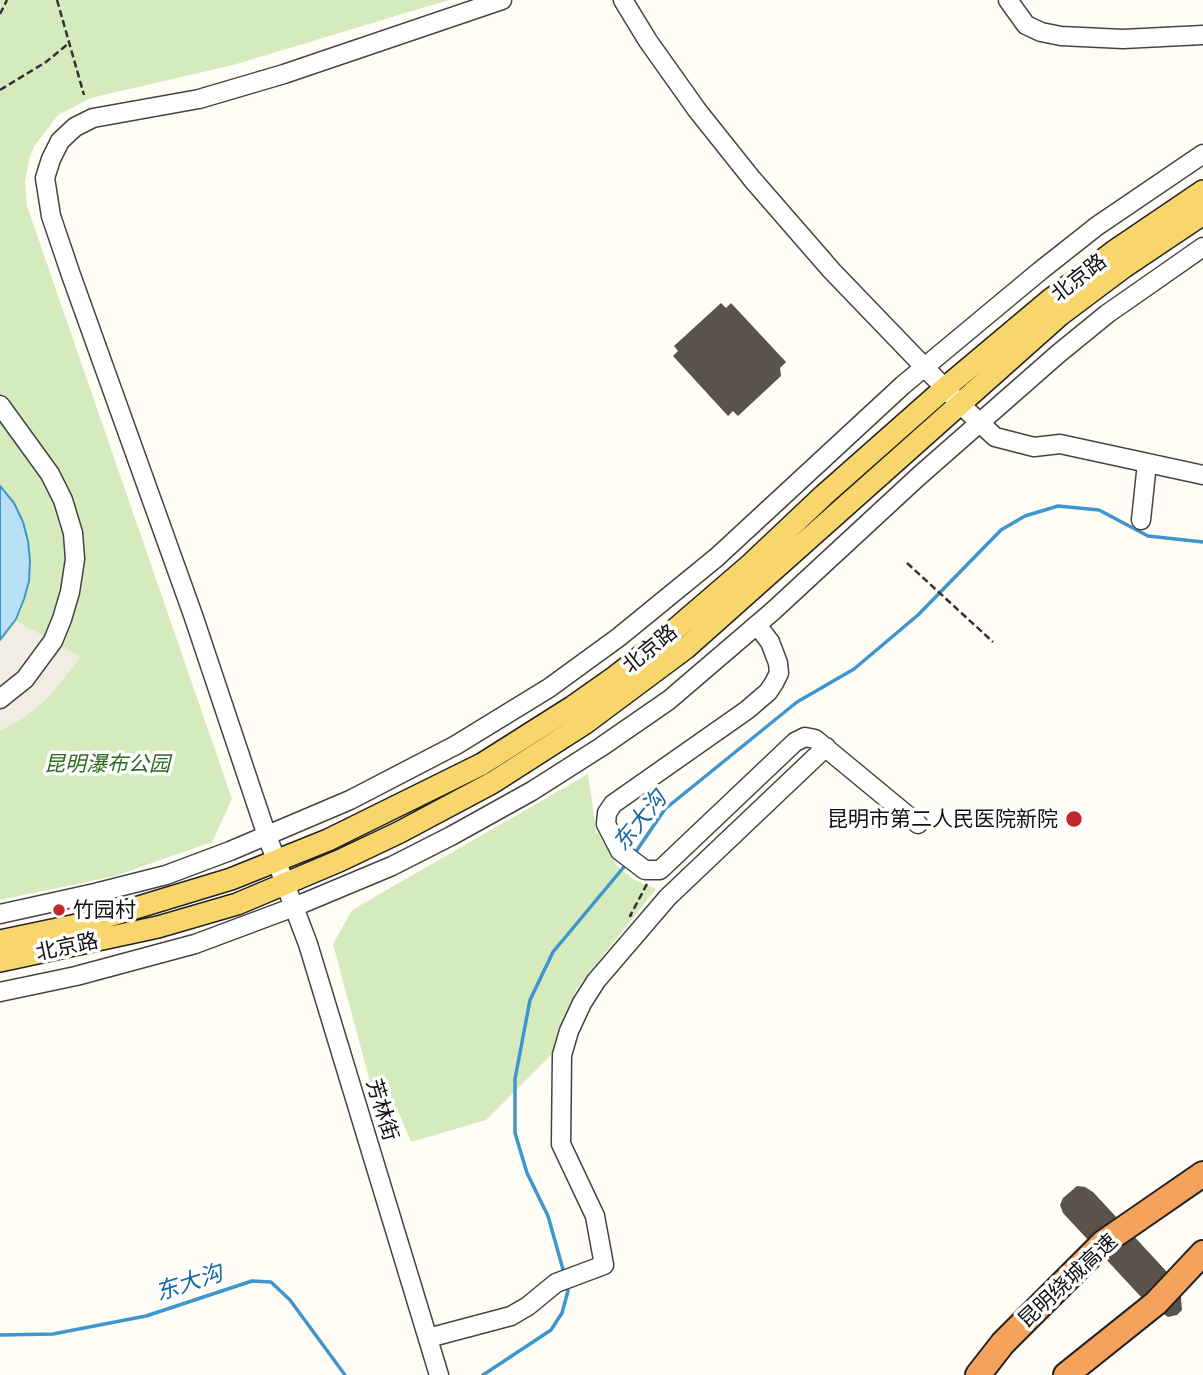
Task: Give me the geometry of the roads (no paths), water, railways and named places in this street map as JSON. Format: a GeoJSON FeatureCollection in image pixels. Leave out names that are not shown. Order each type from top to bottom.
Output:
{"type":"FeatureCollection","features":[{"type":"Feature","properties":{"kind":"highway"},"geometry":{"type":"LineString","coordinates":[[1170,1199],[1203,1166]]}},
{"type":"Feature","properties":{"kind":"highway","name":"昆明绕城高速"},"geometry":{"type":"LineString","coordinates":[[978,1375],[1003,1343],[1103,1243],[1203,1174]]}},
{"type":"Feature","properties":{"kind":"highway"},"geometry":{"type":"LineString","coordinates":[[1066,1375],[1156,1303],[1203,1253]]}},
{"type":"Feature","properties":{"kind":"main road","name":"北京路"},"geometry":{"type":"LineString","coordinates":[[0,941],[86,923],[231,879],[328,841],[482,764],[616,676],[672,632],[945,388],[1051,299],[1102,260],[1203,191]]}},
{"type":"Feature","properties":{"kind":"main road","name":"北京路"},"geometry":{"type":"LineString","coordinates":[[0,961],[159,927],[237,904],[339,862],[492,783],[594,716],[686,648],[1060,316],[1124,267],[1203,214]]}},
{"type":"Feature","properties":{"kind":"street","name":"芳林街"},"geometry":{"type":"LineString","coordinates":[[439,1375],[308,944],[267,836],[191,608],[67,263],[51,216],[45,178],[60,141],[75,127],[93,118],[199,99],[248,85],[502,0]]}},
{"type":"Feature","properties":{"kind":"street"},"geometry":{"type":"LineString","coordinates":[[624,0],[648,41],[696,110],[752,179],[832,271],[995,437],[1034,447],[1060,444],[1203,475]]}},
{"type":"Feature","properties":{"kind":"street"},"geometry":{"type":"LineString","coordinates":[[1008,0],[1026,25],[1041,32],[1061,36],[1123,39],[1203,35]]}},
{"type":"Feature","properties":{"kind":"street"},"geometry":{"type":"LineString","coordinates":[[0,914],[166,875],[267,836],[350,800],[456,745],[549,688],[619,638],[717,557],[924,367],[1097,226],[1203,154]]}},
{"type":"Feature","properties":{"kind":"street"},"geometry":{"type":"LineString","coordinates":[[0,992],[76,976],[195,944],[294,907],[416,854],[532,790],[669,700],[757,625],[979,422],[1107,314],[1203,247]]}},
{"type":"Feature","properties":{"kind":"street"},"geometry":{"type":"LineString","coordinates":[[0,405],[50,474],[64,500],[73,533],[75,559],[70,592],[53,641],[30,673],[0,699]]}},
{"type":"Feature","properties":{"kind":"street"},"geometry":{"type":"LineString","coordinates":[[1141,520],[1147,463]]}},
{"type":"Feature","properties":{"kind":"street"},"geometry":{"type":"LineString","coordinates":[[757,625],[771,642],[778,663],[779,673],[774,683],[768,692],[747,710],[613,804],[607,813],[606,824],[620,851],[645,870],[654,872],[667,866],[795,742],[805,737],[814,739],[825,747],[918,824]]}},
{"type":"Feature","properties":{"kind":"street"},"geometry":{"type":"LineString","coordinates":[[428,1338],[511,1316],[563,1280],[604,1265],[595,1216],[561,1144],[562,1055],[569,1031],[589,992],[668,897],[825,747]]}},
{"type":"Feature","properties":{"kind":"water"},"geometry":{"type":"Polygon","coordinates":[[[0,486],[14,503],[23,522],[30,561],[29,581],[24,599],[16,619],[0,640],[0,486]]]}},
{"type":"Feature","properties":{"kind":"waterway","name":"东大沟"},"geometry":{"type":"LineString","coordinates":[[635,853],[665,809],[797,702],[854,669],[918,615],[1001,530],[1025,516],[1058,506],[1099,510],[1148,536],[1203,542]]}},
{"type":"Feature","properties":{"kind":"waterway","name":"东大沟"},"geometry":{"type":"LineString","coordinates":[[564,1273],[548,1216],[527,1173],[515,1133],[515,1079],[530,1000],[553,952],[628,862]]}},
{"type":"Feature","properties":{"kind":"waterway","name":"东大沟"},"geometry":{"type":"LineString","coordinates":[[0,1335],[53,1334],[146,1316],[252,1281],[271,1282],[290,1300],[345,1375]]}},
{"type":"Feature","properties":{"kind":"waterway","name":"东大沟"},"geometry":{"type":"LineString","coordinates":[[483,1375],[551,1330],[562,1313],[568,1291],[566,1284]]}},
{"type":"Feature","properties":{"kind":"place","name":"昆明市第二人民医院新院"},"geometry":{"type":"Point","coordinates":[1074,819]}},
{"type":"Feature","properties":{"kind":"place","name":"竹园村"},"geometry":{"type":"Point","coordinates":[59,910]}},
{"type":"Feature","properties":{"kind":"park label","name":"昆明瀑布公园"},"geometry":{"type":"Point","coordinates":[107,764]}}]}
